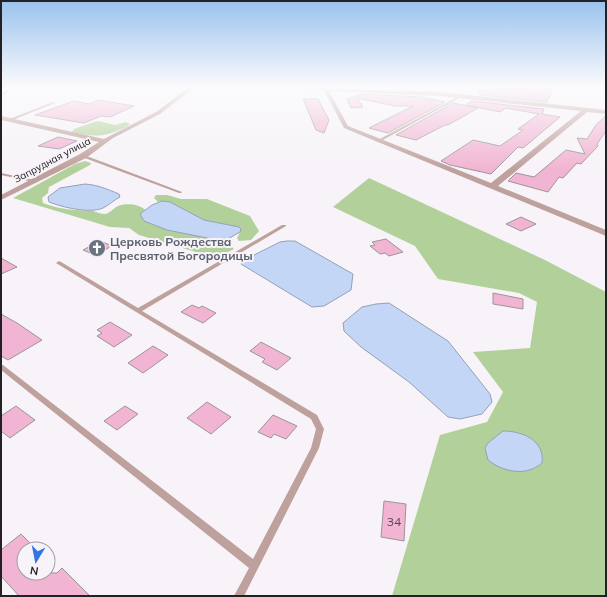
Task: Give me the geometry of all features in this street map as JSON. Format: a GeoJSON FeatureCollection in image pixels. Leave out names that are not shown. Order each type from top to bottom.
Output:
{"type":"FeatureCollection","features":[{"type":"Feature","properties":{"kind":"street","name":"Запрудная улица"},"geometry":{"type":"LineString","coordinates":[[1,198],[83,156],[105,141],[154,115]]}},
{"type":"Feature","properties":{"kind":"street"},"geometry":{"type":"LineString","coordinates":[[338,115],[342,124],[346,126],[606,233]]}},
{"type":"Feature","properties":{"kind":"street"},"geometry":{"type":"LineString","coordinates":[[494,186],[580,115]]}},
{"type":"Feature","properties":{"kind":"street"},"geometry":{"type":"LineString","coordinates":[[1,118],[105,141]]}},
{"type":"Feature","properties":{"kind":"lane"},"geometry":{"type":"LineString","coordinates":[[9,120],[23,115]]}},
{"type":"Feature","properties":{"kind":"lane"},"geometry":{"type":"LineString","coordinates":[[380,140],[427,115]]}},
{"type":"Feature","properties":{"kind":"lane"},"geometry":{"type":"LineString","coordinates":[[83,156],[180,192]]}},
{"type":"Feature","properties":{"kind":"lane"},"geometry":{"type":"LineString","coordinates":[[1,174],[34,181]]}},
{"type":"Feature","properties":{"kind":"lane"},"geometry":{"type":"LineString","coordinates":[[138,311],[284,226]]}},
{"type":"Feature","properties":{"kind":"lane"},"geometry":{"type":"LineString","coordinates":[[59,263],[314,416],[320,429],[315,448],[239,596]]}},
{"type":"Feature","properties":{"kind":"lane"},"geometry":{"type":"LineString","coordinates":[[1,367],[254,566]]}},
{"type":"Feature","properties":{"kind":"green space"},"geometry":{"type":"Polygon","coordinates":[[[98,121],[115,125],[126,122],[130,124],[113,133],[101,135],[72,132],[74,129],[98,121]]]}},
{"type":"Feature","properties":{"kind":"green space"},"geometry":{"type":"Polygon","coordinates":[[[85,161],[91,163],[90,165],[49,187],[48,193],[42,198],[43,203],[62,208],[93,211],[105,214],[121,205],[136,205],[145,210],[140,214],[167,230],[210,238],[216,242],[229,245],[234,249],[216,258],[139,235],[129,228],[110,227],[13,198],[75,164],[85,161]]]}},
{"type":"Feature","properties":{"kind":"green space"},"geometry":{"type":"Polygon","coordinates":[[[369,178],[545,260],[606,292],[606,596],[392,596],[440,435],[487,422],[503,392],[473,352],[530,348],[537,302],[519,293],[438,279],[415,246],[333,207],[369,178]],[[493,439],[488,443],[513,471],[525,471],[539,466],[542,463],[493,439]]]}},
{"type":"Feature","properties":{"kind":"green space"},"geometry":{"type":"Polygon","coordinates":[[[156,195],[167,195],[181,199],[207,199],[250,216],[259,231],[251,240],[239,241],[237,238],[240,232],[239,227],[204,220],[170,202],[158,202],[154,198],[156,195]]]}},
{"type":"Feature","properties":{"kind":"water"},"geometry":{"type":"Polygon","coordinates":[[[85,184],[106,189],[119,194],[120,197],[103,208],[97,210],[68,208],[49,202],[48,197],[60,188],[85,184]]]}},
{"type":"Feature","properties":{"kind":"water"},"geometry":{"type":"Polygon","coordinates":[[[162,201],[170,202],[204,220],[239,227],[241,229],[240,232],[226,240],[217,240],[167,230],[144,221],[140,214],[152,205],[162,201]]]}},
{"type":"Feature","properties":{"kind":"water"},"geometry":{"type":"Polygon","coordinates":[[[295,241],[353,274],[351,290],[324,306],[312,307],[241,264],[244,260],[280,242],[295,241]]]}},
{"type":"Feature","properties":{"kind":"water"},"geometry":{"type":"Polygon","coordinates":[[[389,303],[448,341],[490,394],[492,402],[482,414],[460,419],[448,417],[409,382],[361,347],[344,331],[343,323],[362,307],[389,303]]]}},
{"type":"Feature","properties":{"kind":"water"},"geometry":{"type":"Polygon","coordinates":[[[503,431],[518,433],[531,438],[540,448],[542,463],[529,470],[515,471],[501,468],[488,460],[485,448],[488,443],[503,431]]]}},
{"type":"Feature","properties":{"kind":"building"},"geometry":{"type":"Polygon","coordinates":[[[35,115],[115,115],[110,117],[101,116],[84,123],[35,115]]]}},
{"type":"Feature","properties":{"kind":"building"},"geometry":{"type":"Polygon","coordinates":[[[310,115],[326,115],[329,120],[324,133],[316,130],[310,115]]]}},
{"type":"Feature","properties":{"kind":"building"},"geometry":{"type":"Polygon","coordinates":[[[395,115],[421,115],[388,133],[369,128],[395,115]]]}},
{"type":"Feature","properties":{"kind":"building"},"geometry":{"type":"Polygon","coordinates":[[[432,115],[466,115],[416,140],[396,135],[432,115]]]}},
{"type":"Feature","properties":{"kind":"building"},"geometry":{"type":"Polygon","coordinates":[[[538,115],[560,117],[523,148],[518,147],[491,174],[450,165],[441,161],[473,140],[500,146],[523,130],[518,129],[538,115]]]}},
{"type":"Feature","properties":{"kind":"building"},"geometry":{"type":"Polygon","coordinates":[[[606,115],[606,131],[597,144],[598,146],[581,164],[577,163],[563,178],[559,177],[548,192],[508,181],[516,173],[534,177],[566,150],[585,154],[577,138],[587,139],[596,125],[606,115]]]}},
{"type":"Feature","properties":{"kind":"building"},"geometry":{"type":"Polygon","coordinates":[[[58,137],[77,141],[59,149],[38,146],[58,137]]]}},
{"type":"Feature","properties":{"kind":"building"},"geometry":{"type":"Polygon","coordinates":[[[521,217],[536,224],[521,231],[506,224],[521,217]]]}},
{"type":"Feature","properties":{"kind":"building"},"geometry":{"type":"Polygon","coordinates":[[[386,239],[403,252],[389,256],[385,253],[380,254],[370,246],[375,245],[372,242],[386,239]]]}},
{"type":"Feature","properties":{"kind":"building","name":"Церковь Рождества Пресвятой Богородицы"},"geometry":{"type":"Polygon","coordinates":[[[100,241],[112,246],[95,255],[83,250],[100,241]]]}},
{"type":"Feature","properties":{"kind":"building"},"geometry":{"type":"Polygon","coordinates":[[[1,258],[17,267],[1,274],[1,258]]]}},
{"type":"Feature","properties":{"kind":"building"},"geometry":{"type":"Polygon","coordinates":[[[493,293],[523,299],[523,309],[493,304],[493,293]]]}},
{"type":"Feature","properties":{"kind":"building"},"geometry":{"type":"Polygon","coordinates":[[[192,305],[199,308],[202,306],[216,313],[203,323],[181,312],[192,305]]]}},
{"type":"Feature","properties":{"kind":"building"},"geometry":{"type":"Polygon","coordinates":[[[1,314],[42,340],[8,360],[1,356],[1,314]]]}},
{"type":"Feature","properties":{"kind":"building"},"geometry":{"type":"Polygon","coordinates":[[[110,322],[132,335],[114,347],[97,336],[102,333],[97,330],[110,322]]]}},
{"type":"Feature","properties":{"kind":"building"},"geometry":{"type":"Polygon","coordinates":[[[261,342],[291,358],[277,370],[262,362],[265,359],[250,351],[261,342]]]}},
{"type":"Feature","properties":{"kind":"building"},"geometry":{"type":"Polygon","coordinates":[[[153,346],[168,355],[143,373],[128,363],[153,346]]]}},
{"type":"Feature","properties":{"kind":"building"},"geometry":{"type":"Polygon","coordinates":[[[207,402],[231,417],[211,434],[187,418],[207,402]]]}},
{"type":"Feature","properties":{"kind":"building"},"geometry":{"type":"Polygon","coordinates":[[[16,406],[35,420],[10,438],[1,431],[1,416],[16,406]]]}},
{"type":"Feature","properties":{"kind":"building"},"geometry":{"type":"Polygon","coordinates":[[[125,406],[138,414],[117,430],[104,421],[125,406]]]}},
{"type":"Feature","properties":{"kind":"building"},"geometry":{"type":"Polygon","coordinates":[[[273,415],[297,426],[286,439],[274,434],[271,438],[258,432],[273,415]]]}},
{"type":"Feature","properties":{"kind":"building"},"geometry":{"type":"Polygon","coordinates":[[[384,501],[406,504],[404,541],[381,537],[384,501]]]}},
{"type":"Feature","properties":{"kind":"building"},"geometry":{"type":"Polygon","coordinates":[[[21,534],[28,541],[16,541],[16,581],[56,581],[56,573],[62,568],[90,596],[19,596],[1,576],[1,550],[21,534]]]}},
{"type":"Feature","properties":{"kind":"place","name":"Церковь Рождества Пресвятой Богородицы"},"geometry":{"type":"Point","coordinates":[97,248]}}]}
